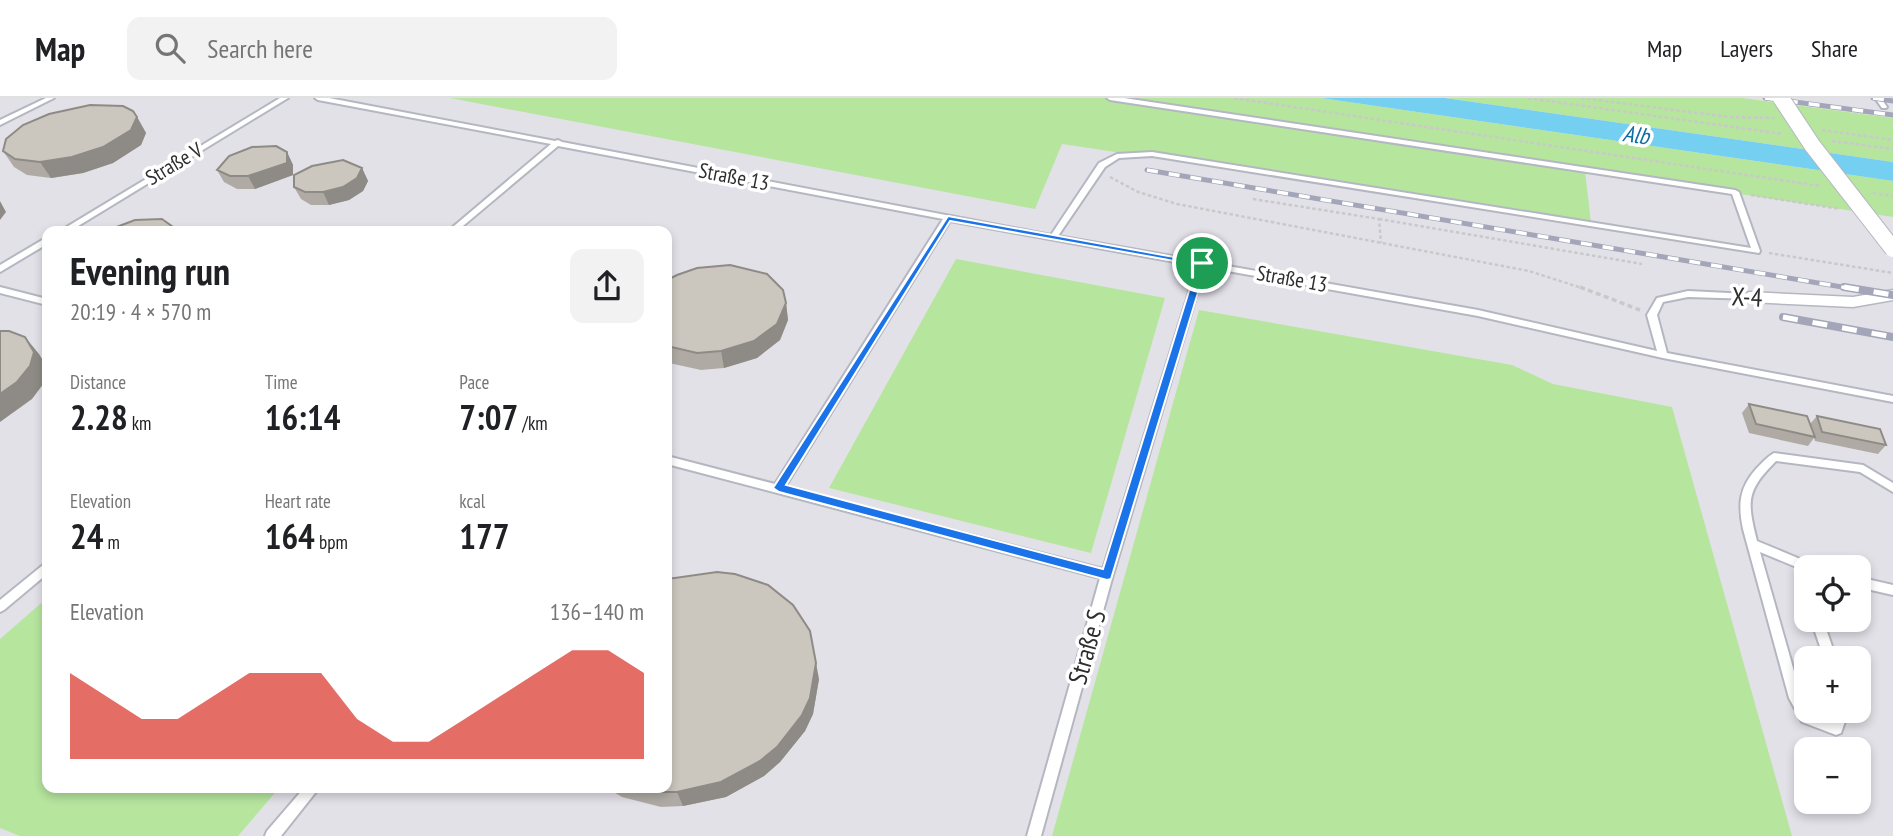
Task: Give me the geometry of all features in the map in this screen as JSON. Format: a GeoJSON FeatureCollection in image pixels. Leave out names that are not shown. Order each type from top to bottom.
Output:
{"type":"FeatureCollection","features":[{"type":"Feature","properties":{"kind":"street"},"geometry":{"type":"LineString","coordinates":[[1781,98],[1812,145],[1893,249]]}},
{"type":"Feature","properties":{"kind":"street","name":"X-4"},"geometry":{"type":"LineString","coordinates":[[1749,297],[1867,301],[1893,295]]}},
{"type":"Feature","properties":{"kind":"lane"},"geometry":{"type":"LineString","coordinates":[[0,123],[51,98]]}},
{"type":"Feature","properties":{"kind":"lane","name":"Straße V"},"geometry":{"type":"LineString","coordinates":[[72,226],[285,98]]}},
{"type":"Feature","properties":{"kind":"lane","name":"Straße 13"},"geometry":{"type":"LineString","coordinates":[[318,98],[1053,238],[1478,313],[1662,355],[1893,400]]}},
{"type":"Feature","properties":{"kind":"lane"},"geometry":{"type":"LineString","coordinates":[[1053,238],[1102,164],[1117,156],[1152,154],[1756,251],[1735,192],[1110,98]]}},
{"type":"Feature","properties":{"kind":"lane"},"geometry":{"type":"LineString","coordinates":[[1878,98],[1884,107]]}},
{"type":"Feature","properties":{"kind":"lane"},"geometry":{"type":"LineString","coordinates":[[458,226],[558,142]]}},
{"type":"Feature","properties":{"kind":"lane"},"geometry":{"type":"LineString","coordinates":[[779,488],[948,218]]}},
{"type":"Feature","properties":{"kind":"lane"},"geometry":{"type":"LineString","coordinates":[[0,269],[42,244]]}},
{"type":"Feature","properties":{"kind":"lane","name":"Straße S"},"geometry":{"type":"LineString","coordinates":[[1034,836],[1107,575],[1202,263]]}},
{"type":"Feature","properties":{"kind":"lane"},"geometry":{"type":"LineString","coordinates":[[0,290],[42,301]]}},
{"type":"Feature","properties":{"kind":"lane","name":"X-4"},"geometry":{"type":"LineString","coordinates":[[1652,314],[1656,302],[1677,295],[1749,297]]}},
{"type":"Feature","properties":{"kind":"lane"},"geometry":{"type":"LineString","coordinates":[[1652,314],[1662,355]]}},
{"type":"Feature","properties":{"kind":"lane"},"geometry":{"type":"LineString","coordinates":[[1794,691],[1742,505],[1752,478],[1774,457],[1863,469],[1893,488]]}},
{"type":"Feature","properties":{"kind":"lane"},"geometry":{"type":"LineString","coordinates":[[672,461],[1107,575]]}},
{"type":"Feature","properties":{"kind":"lane"},"geometry":{"type":"LineString","coordinates":[[1752,544],[1794,561]]}},
{"type":"Feature","properties":{"kind":"lane"},"geometry":{"type":"LineString","coordinates":[[0,607],[42,572]]}},
{"type":"Feature","properties":{"kind":"lane"},"geometry":{"type":"LineString","coordinates":[[1871,585],[1893,590]]}},
{"type":"Feature","properties":{"kind":"lane"},"geometry":{"type":"LineString","coordinates":[[1820,723],[1836,729],[1838,723]]}},
{"type":"Feature","properties":{"kind":"lane"},"geometry":{"type":"LineString","coordinates":[[272,836],[308,793]]}},
{"type":"Feature","properties":{"kind":"path"},"geometry":{"type":"LineString","coordinates":[[1234,98],[1824,186]]}},
{"type":"Feature","properties":{"kind":"path"},"geometry":{"type":"LineString","coordinates":[[1528,98],[1783,134]]}},
{"type":"Feature","properties":{"kind":"path"},"geometry":{"type":"LineString","coordinates":[[1581,98],[1729,117],[1778,118]]}},
{"type":"Feature","properties":{"kind":"path"},"geometry":{"type":"LineString","coordinates":[[1816,128],[1893,140]]}},
{"type":"Feature","properties":{"kind":"path"},"geometry":{"type":"LineString","coordinates":[[1824,140],[1893,149]]}},
{"type":"Feature","properties":{"kind":"path"},"geometry":{"type":"LineString","coordinates":[[1102,164],[1108,177],[1138,192],[1177,204],[1529,271],[1606,295],[1652,314]]}},
{"type":"Feature","properties":{"kind":"path"},"geometry":{"type":"LineString","coordinates":[[1735,192],[1847,210]]}},
{"type":"Feature","properties":{"kind":"path"},"geometry":{"type":"LineString","coordinates":[[1865,192],[1893,197]]}},
{"type":"Feature","properties":{"kind":"path"},"geometry":{"type":"LineString","coordinates":[[1254,199],[1642,264]]}},
{"type":"Feature","properties":{"kind":"path"},"geometry":{"type":"LineString","coordinates":[[1379,219],[1381,243]]}},
{"type":"Feature","properties":{"kind":"path"},"geometry":{"type":"LineString","coordinates":[[1756,251],[1893,273]]}},
{"type":"Feature","properties":{"kind":"shaded area"},"geometry":{"type":"Polygon","coordinates":[[[0,98],[1137,98],[1893,212],[1893,836],[0,836],[0,98]]]}},
{"type":"Feature","properties":{"kind":"shaded area"},"geometry":{"type":"Polygon","coordinates":[[[1743,98],[1893,98],[1893,118],[1743,98]]]}},
{"type":"Feature","properties":{"kind":"green space"},"geometry":{"type":"Polygon","coordinates":[[[450,98],[1321,98],[1893,181],[1893,217],[1585,171],[1591,223],[1062,144],[1035,209],[450,98]]]}},
{"type":"Feature","properties":{"kind":"green space"},"geometry":{"type":"Polygon","coordinates":[[[1445,98],[1743,98],[1893,118],[1893,162],[1445,98]]]}},
{"type":"Feature","properties":{"kind":"green space"},"geometry":{"type":"Polygon","coordinates":[[[956,259],[1165,298],[1091,553],[829,488],[956,259]]]}},
{"type":"Feature","properties":{"kind":"green space"},"geometry":{"type":"Polygon","coordinates":[[[1199,310],[1512,365],[1553,384],[1672,407],[1792,836],[1052,836],[1199,310]]]}},
{"type":"Feature","properties":{"kind":"green space"},"geometry":{"type":"Polygon","coordinates":[[[42,602],[42,793],[275,793],[238,836],[20,836],[0,828],[0,639],[42,602]]]}},
{"type":"Feature","properties":{"kind":"water","name":"Alb"},"geometry":{"type":"Polygon","coordinates":[[[1321,98],[1445,98],[1893,162],[1893,181],[1321,98]]]}},
{"type":"Feature","properties":{"kind":"building"},"geometry":{"type":"Polygon","coordinates":[[[90,105],[123,106],[133,111],[137,117],[131,130],[103,147],[72,157],[40,162],[15,159],[3,151],[6,139],[23,125],[49,114],[90,105]]]}},
{"type":"Feature","properties":{"kind":"building"},"geometry":{"type":"Polygon","coordinates":[[[276,146],[287,152],[287,163],[248,176],[230,176],[217,170],[229,156],[252,147],[276,146]]]}},
{"type":"Feature","properties":{"kind":"building"},"geometry":{"type":"Polygon","coordinates":[[[343,160],[362,168],[357,178],[343,187],[323,192],[305,192],[294,187],[294,175],[312,166],[343,160]]]}},
{"type":"Feature","properties":{"kind":"building"},"geometry":{"type":"Polygon","coordinates":[[[162,219],[172,226],[119,226],[135,220],[162,219]]]}},
{"type":"Feature","properties":{"kind":"building"},"geometry":{"type":"Polygon","coordinates":[[[730,265],[767,274],[783,290],[786,303],[777,324],[754,341],[721,351],[697,353],[672,347],[672,278],[697,268],[730,265]]]}},
{"type":"Feature","properties":{"kind":"building"},"geometry":{"type":"Polygon","coordinates":[[[0,331],[9,331],[25,337],[34,352],[30,366],[17,382],[0,394],[0,331]]]}},
{"type":"Feature","properties":{"kind":"building"},"geometry":{"type":"Polygon","coordinates":[[[1749,404],[1807,416],[1815,437],[1756,424],[1749,404]]]}},
{"type":"Feature","properties":{"kind":"building"},"geometry":{"type":"Polygon","coordinates":[[[1817,416],[1880,429],[1886,445],[1822,432],[1817,416]]]}},
{"type":"Feature","properties":{"kind":"building"},"geometry":{"type":"Polygon","coordinates":[[[717,572],[735,574],[768,585],[793,605],[810,631],[816,663],[810,698],[802,715],[777,747],[760,761],[721,782],[677,792],[672,792],[672,578],[717,572]]]}},
{"type":"Feature","properties":{"kind":"railway"},"geometry":{"type":"LineString","coordinates":[[1765,98],[1893,115]]}},
{"type":"Feature","properties":{"kind":"railway"},"geometry":{"type":"LineString","coordinates":[[1873,98],[1893,101]]}},
{"type":"Feature","properties":{"kind":"railway"},"geometry":{"type":"LineString","coordinates":[[1147,170],[1854,289]]}},
{"type":"Feature","properties":{"kind":"railway"},"geometry":{"type":"LineString","coordinates":[[1844,287],[1893,295]]}},
{"type":"Feature","properties":{"kind":"railway"},"geometry":{"type":"LineString","coordinates":[[1783,317],[1893,337]]}},
{"type":"Feature","properties":{"kind":"route"},"geometry":{"type":"LineString","coordinates":[[948,218],[1202,263],[1107,575],[779,488],[948,218]]}}]}
